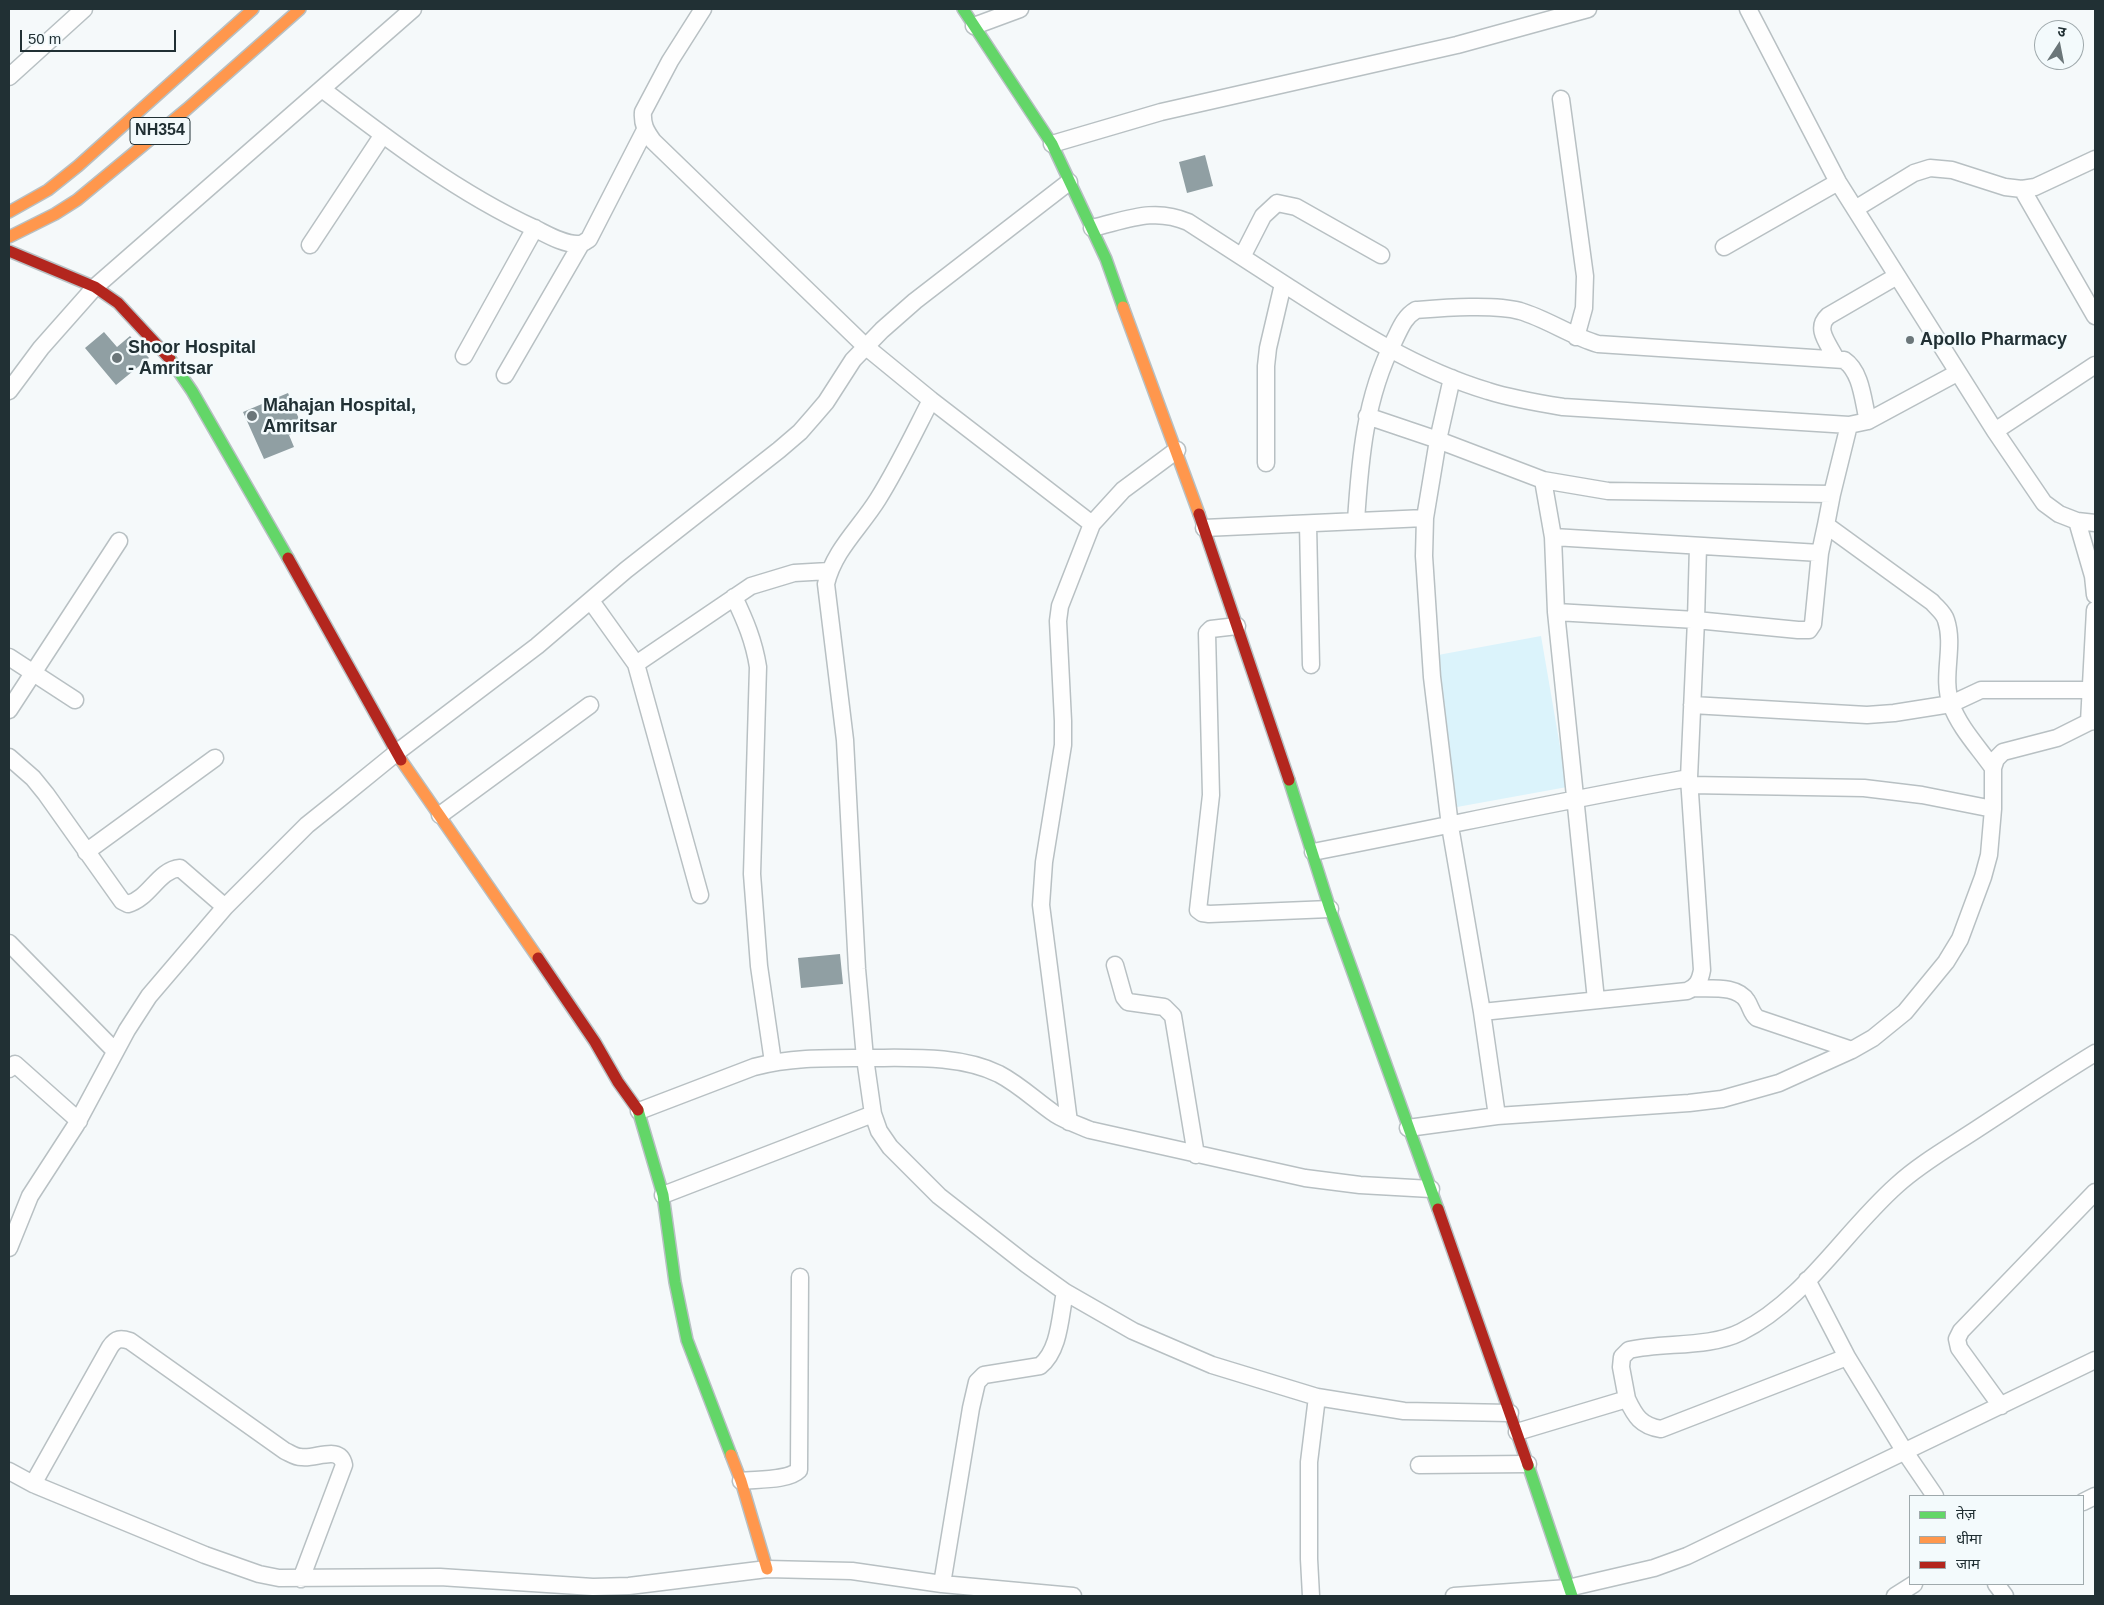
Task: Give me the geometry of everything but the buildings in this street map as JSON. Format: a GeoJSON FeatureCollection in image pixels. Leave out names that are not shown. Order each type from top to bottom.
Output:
{"type":"FeatureCollection","features":[{"type":"Feature","properties":{"kind":"main road","name":"NH354"},"geometry":{"type":"LineString","coordinates":[[9,212],[48,190],[78,166],[253,9]]}},
{"type":"Feature","properties":{"kind":"main road","name":"NH354"},"geometry":{"type":"LineString","coordinates":[[9,237],[55,214],[77,200],[187,109],[300,9]]}},
{"type":"Feature","properties":{"kind":"main road"},"geometry":{"type":"LineString","coordinates":[[963,9],[1052,144],[1106,259],[1177,450],[1238,626],[1330,909],[1517,1432],[1570,1592]]}},
{"type":"Feature","properties":{"kind":"main road"},"geometry":{"type":"LineString","coordinates":[[9,219],[9,229]]}},
{"type":"Feature","properties":{"kind":"main road"},"geometry":{"type":"LineString","coordinates":[[9,252],[95,287],[118,303],[168,358],[192,391],[258,504],[396,753],[595,1042],[618,1082],[639,1111],[663,1195],[676,1290],[687,1340],[740,1481],[767,1569]]}},
{"type":"Feature","properties":{"kind":"street"},"geometry":{"type":"LineString","coordinates":[[9,77],[84,9]]}},
{"type":"Feature","properties":{"kind":"street"},"geometry":{"type":"LineString","coordinates":[[9,391],[41,348],[95,287],[413,9]]}},
{"type":"Feature","properties":{"kind":"street"},"geometry":{"type":"LineString","coordinates":[[703,9],[670,61],[643,112],[642,120],[645,130],[660,148],[865,346],[1092,524]]}},
{"type":"Feature","properties":{"kind":"street"},"geometry":{"type":"LineString","coordinates":[[974,26],[1020,9]]}},
{"type":"Feature","properties":{"kind":"street"},"geometry":{"type":"LineString","coordinates":[[1052,144],[1162,112],[1457,45],[1588,9]]}},
{"type":"Feature","properties":{"kind":"street"},"geometry":{"type":"LineString","coordinates":[[1748,9],[1838,182],[1995,432],[2044,503],[2058,514],[2076,521],[2095,522]]}},
{"type":"Feature","properties":{"kind":"street"},"geometry":{"type":"LineString","coordinates":[[322,89],[382,136],[451,182],[535,228],[569,243],[581,244]]}},
{"type":"Feature","properties":{"kind":"street"},"geometry":{"type":"LineString","coordinates":[[1561,99],[1585,276],[1584,308],[1576,337]]}},
{"type":"Feature","properties":{"kind":"street"},"geometry":{"type":"LineString","coordinates":[[505,374],[581,244],[589,238],[645,130]]}},
{"type":"Feature","properties":{"kind":"street"},"geometry":{"type":"LineString","coordinates":[[310,245],[382,136]]}},
{"type":"Feature","properties":{"kind":"street"},"geometry":{"type":"LineString","coordinates":[[1855,209],[1914,173],[1930,168],[1952,170],[2005,187],[2022,189],[2035,187],[2095,159]]}},
{"type":"Feature","properties":{"kind":"street"},"geometry":{"type":"LineString","coordinates":[[9,1219],[30,1196],[56,1158],[79,1121],[115,1051],[149,996],[225,908],[307,825],[396,753],[537,646],[626,570],[800,432],[826,402],[844,373],[865,346],[915,301],[1069,182]]}},
{"type":"Feature","properties":{"kind":"street"},"geometry":{"type":"LineString","coordinates":[[1724,247],[1838,182]]}},
{"type":"Feature","properties":{"kind":"street"},"geometry":{"type":"LineString","coordinates":[[2022,189],[2095,316]]}},
{"type":"Feature","properties":{"kind":"street"},"geometry":{"type":"LineString","coordinates":[[1242,257],[1263,216],[1277,203],[1296,208],[1381,255]]}},
{"type":"Feature","properties":{"kind":"street"},"geometry":{"type":"LineString","coordinates":[[1092,228],[1156,214],[1173,216],[1188,222],[1345,324],[1390,349],[1452,378],[1521,400],[1563,407],[1849,425],[1868,421],[1957,374]]}},
{"type":"Feature","properties":{"kind":"street"},"geometry":{"type":"LineString","coordinates":[[464,356],[535,228]]}},
{"type":"Feature","properties":{"kind":"street"},"geometry":{"type":"LineString","coordinates":[[1836,359],[1821,329],[1822,321],[1897,276]]}},
{"type":"Feature","properties":{"kind":"street"},"geometry":{"type":"LineString","coordinates":[[1266,463],[1266,366],[1284,284]]}},
{"type":"Feature","properties":{"kind":"street"},"geometry":{"type":"LineString","coordinates":[[1356,521],[1363,441],[1370,403],[1390,349],[1407,316],[1416,310],[1505,308],[1532,315],[1576,337],[1611,346],[1836,359],[1851,365],[1857,376],[1868,421]]}},
{"type":"Feature","properties":{"kind":"street"},"geometry":{"type":"LineString","coordinates":[[1995,432],[2095,364]]}},
{"type":"Feature","properties":{"kind":"street"},"geometry":{"type":"LineString","coordinates":[[1452,378],[1438,440],[1425,518],[1424,556],[1432,677],[1450,826],[1482,1012],[1497,1116]]}},
{"type":"Feature","properties":{"kind":"street"},"geometry":{"type":"LineString","coordinates":[[932,400],[877,501],[839,551],[829,571],[826,584],[826,598],[839,680],[845,740],[857,969],[865,1058],[873,1114],[879,1131],[890,1147],[939,1196],[1065,1292],[1133,1331],[1212,1365],[1317,1397],[1404,1411],[1510,1413]]}},
{"type":"Feature","properties":{"kind":"street"},"geometry":{"type":"LineString","coordinates":[[1367,416],[1438,440],[1543,480],[1608,491],[1832,494]]}},
{"type":"Feature","properties":{"kind":"street"},"geometry":{"type":"LineString","coordinates":[[1556,612],[1696,620],[1809,630],[1813,624],[1820,553],[1849,425]]}},
{"type":"Feature","properties":{"kind":"street"},"geometry":{"type":"LineString","coordinates":[[1069,1122],[1042,923],[1042,882],[1063,745],[1058,621],[1060,606],[1092,524],[1123,490],[1177,450]]}},
{"type":"Feature","properties":{"kind":"street"},"geometry":{"type":"LineString","coordinates":[[1543,480],[1553,537],[1556,612],[1596,1000]]}},
{"type":"Feature","properties":{"kind":"street"},"geometry":{"type":"LineString","coordinates":[[1204,528],[1425,518]]}},
{"type":"Feature","properties":{"kind":"street"},"geometry":{"type":"LineString","coordinates":[[2076,521],[2093,576],[2095,595]]}},
{"type":"Feature","properties":{"kind":"street"},"geometry":{"type":"LineString","coordinates":[[1308,524],[1311,665]]}},
{"type":"Feature","properties":{"kind":"street"},"geometry":{"type":"LineString","coordinates":[[1826,525],[1932,602],[1941,611],[1946,620],[1948,633],[1947,691],[1950,704],[1956,716],[1993,768]]}},
{"type":"Feature","properties":{"kind":"street"},"geometry":{"type":"LineString","coordinates":[[1553,537],[1820,553]]}},
{"type":"Feature","properties":{"kind":"street"},"geometry":{"type":"LineString","coordinates":[[9,710],[119,540]]}},
{"type":"Feature","properties":{"kind":"street"},"geometry":{"type":"LineString","coordinates":[[1695,988],[1700,980],[1702,970],[1689,781],[1698,546]]}},
{"type":"Feature","properties":{"kind":"street"},"geometry":{"type":"LineString","coordinates":[[636,664],[751,586],[786,574],[829,571]]}},
{"type":"Feature","properties":{"kind":"street"},"geometry":{"type":"LineString","coordinates":[[734,597],[755,646],[758,667],[752,874],[759,966],[773,1062]]}},
{"type":"Feature","properties":{"kind":"street"},"geometry":{"type":"LineString","coordinates":[[591,601],[636,664],[700,895]]}},
{"type":"Feature","properties":{"kind":"street"},"geometry":{"type":"LineString","coordinates":[[1408,1128],[1497,1116],[1689,1104],[1722,1099],[1779,1083],[1852,1050],[1873,1038],[1905,1012],[1946,962],[1960,939],[1983,877],[1989,855],[1993,809],[1993,768],[1996,759],[2003,752],[2057,738],[2092,722],[2091,690],[2095,610]]}},
{"type":"Feature","properties":{"kind":"street"},"geometry":{"type":"LineString","coordinates":[[1238,626],[1211,629],[1207,634],[1211,795],[1198,910],[1209,914],[1330,909]]}},
{"type":"Feature","properties":{"kind":"street"},"geometry":{"type":"LineString","coordinates":[[9,657],[75,700]]}},
{"type":"Feature","properties":{"kind":"street"},"geometry":{"type":"LineString","coordinates":[[1692,705],[1867,714],[1894,713],[1950,704],[1981,690],[2091,690]]}},
{"type":"Feature","properties":{"kind":"street"},"geometry":{"type":"LineString","coordinates":[[440,815],[590,705]]}},
{"type":"Feature","properties":{"kind":"street"},"geometry":{"type":"LineString","coordinates":[[9,757],[41,789],[115,894],[122,901],[128,904],[138,901],[171,869],[180,868],[225,908]]}},
{"type":"Feature","properties":{"kind":"street"},"geometry":{"type":"LineString","coordinates":[[86,852],[215,758]]}},
{"type":"Feature","properties":{"kind":"street"},"geometry":{"type":"LineString","coordinates":[[1313,852],[1450,826],[1575,798],[1689,781],[1864,788],[1993,809]]}},
{"type":"Feature","properties":{"kind":"street"},"geometry":{"type":"LineString","coordinates":[[9,943],[115,1051]]}},
{"type":"Feature","properties":{"kind":"street"},"geometry":{"type":"LineString","coordinates":[[1115,965],[1124,998],[1128,1002],[1164,1008],[1173,1016],[1196,1155]]}},
{"type":"Feature","properties":{"kind":"street"},"geometry":{"type":"LineString","coordinates":[[1482,1012],[1686,991],[1695,988],[1738,992],[1749,1002],[1752,1014],[1757,1018],[1852,1050]]}},
{"type":"Feature","properties":{"kind":"street"},"geometry":{"type":"LineString","coordinates":[[1847,1357],[1661,1429],[1642,1423],[1634,1415],[1627,1399],[1621,1367],[1622,1357],[1629,1350],[1720,1340],[1740,1333],[1760,1321],[1775,1310],[1807,1280],[1879,1202],[1913,1172],[2057,1076],[2095,1053]]}},
{"type":"Feature","properties":{"kind":"street"},"geometry":{"type":"LineString","coordinates":[[639,1111],[754,1067],[773,1062],[819,1057],[921,1058],[978,1067],[998,1074],[1019,1085],[1055,1114],[1090,1130],[1196,1155],[1336,1182],[1431,1189]]}},
{"type":"Feature","properties":{"kind":"street"},"geometry":{"type":"LineString","coordinates":[[9,1070],[15,1064],[79,1121]]}},
{"type":"Feature","properties":{"kind":"street"},"geometry":{"type":"LineString","coordinates":[[663,1195],[873,1114]]}},
{"type":"Feature","properties":{"kind":"street"},"geometry":{"type":"LineString","coordinates":[[2001,1406],[1959,1348],[1957,1339],[1961,1331],[2095,1192]]}},
{"type":"Feature","properties":{"kind":"street"},"geometry":{"type":"LineString","coordinates":[[9,1248],[30,1196]]}},
{"type":"Feature","properties":{"kind":"street"},"geometry":{"type":"LineString","coordinates":[[740,1481],[787,1477],[795,1475],[800,1470],[800,1276]]}},
{"type":"Feature","properties":{"kind":"street"},"geometry":{"type":"LineString","coordinates":[[1807,1280],[1847,1357],[1905,1452],[1934,1495]]}},
{"type":"Feature","properties":{"kind":"street"},"geometry":{"type":"LineString","coordinates":[[942,1584],[977,1382],[984,1375],[1040,1366],[1046,1360],[1053,1349],[1065,1292]]}},
{"type":"Feature","properties":{"kind":"street"},"geometry":{"type":"LineString","coordinates":[[33,1484],[114,1341],[121,1338],[130,1341],[286,1451],[302,1458],[338,1454],[343,1459],[344,1465],[300,1579]]}},
{"type":"Feature","properties":{"kind":"street"},"geometry":{"type":"LineString","coordinates":[[1454,1596],[1570,1592],[1654,1568],[1687,1556],[2095,1360]]}},
{"type":"Feature","properties":{"kind":"street"},"geometry":{"type":"LineString","coordinates":[[1311,1596],[1309,1462],[1317,1397]]}},
{"type":"Feature","properties":{"kind":"street"},"geometry":{"type":"LineString","coordinates":[[1517,1432],[1627,1399]]}},
{"type":"Feature","properties":{"kind":"street"},"geometry":{"type":"LineString","coordinates":[[1419,1465],[1528,1464]]}},
{"type":"Feature","properties":{"kind":"street"},"geometry":{"type":"LineString","coordinates":[[9,1470],[33,1484],[206,1555],[259,1574],[279,1578],[440,1577],[592,1588],[630,1586],[767,1569],[852,1571],[942,1584],[1073,1596]]}},
{"type":"Feature","properties":{"kind":"street"},"geometry":{"type":"LineString","coordinates":[[1895,1596],[1912,1585]]}},
{"type":"Feature","properties":{"kind":"street"},"geometry":{"type":"LineString","coordinates":[[1997,1585],[2005,1596]]}},
{"type":"Feature","properties":{"kind":"shaded area"},"geometry":{"type":"Polygon","coordinates":[[[1541,636],[1567,787],[1457,807],[1438,655],[1541,636]]]}},
{"type":"Feature","properties":{"kind":"traffic: fast"},"geometry":{"type":"LineString","coordinates":[[963,9],[1052,144],[1106,259],[1123,307]]}},
{"type":"Feature","properties":{"kind":"traffic: fast"},"geometry":{"type":"LineString","coordinates":[[170,359],[192,391],[288,558]]}},
{"type":"Feature","properties":{"kind":"traffic: fast"},"geometry":{"type":"LineString","coordinates":[[1289,780],[1330,909],[1438,1209]]}},
{"type":"Feature","properties":{"kind":"traffic: fast"},"geometry":{"type":"LineString","coordinates":[[638,1110],[663,1195],[675,1282],[687,1340],[731,1455]]}},
{"type":"Feature","properties":{"kind":"traffic: fast"},"geometry":{"type":"LineString","coordinates":[[1528,1465],[1572,1596]]}},
{"type":"Feature","properties":{"kind":"traffic: slow"},"geometry":{"type":"LineString","coordinates":[[9,212],[48,190],[78,166],[253,9]]}},
{"type":"Feature","properties":{"kind":"traffic: slow"},"geometry":{"type":"LineString","coordinates":[[9,237],[55,214],[77,200],[187,109],[300,9]]}},
{"type":"Feature","properties":{"kind":"traffic: slow"},"geometry":{"type":"LineString","coordinates":[[1123,307],[1199,514]]}},
{"type":"Feature","properties":{"kind":"traffic: slow"},"geometry":{"type":"LineString","coordinates":[[401,760],[538,958]]}},
{"type":"Feature","properties":{"kind":"traffic: slow"},"geometry":{"type":"LineString","coordinates":[[731,1455],[741,1481],[767,1569]]}},
{"type":"Feature","properties":{"kind":"traffic: jam"},"geometry":{"type":"LineString","coordinates":[[9,251],[95,287],[118,303],[170,359]]}},
{"type":"Feature","properties":{"kind":"traffic: jam"},"geometry":{"type":"LineString","coordinates":[[1199,514],[1289,780]]}},
{"type":"Feature","properties":{"kind":"traffic: jam"},"geometry":{"type":"LineString","coordinates":[[288,558],[401,760]]}},
{"type":"Feature","properties":{"kind":"traffic: jam"},"geometry":{"type":"LineString","coordinates":[[538,958],[638,1110]]}},
{"type":"Feature","properties":{"kind":"traffic: jam"},"geometry":{"type":"LineString","coordinates":[[1438,1209],[1528,1465]]}},
{"type":"Feature","properties":{"kind":"place","name":"Apollo Pharmacy"},"geometry":{"type":"Point","coordinates":[1910,340]}},
{"type":"Feature","properties":{"kind":"place","name":"Shoor Hospital - Amritsar"},"geometry":{"type":"Point","coordinates":[117,358]}},
{"type":"Feature","properties":{"kind":"place","name":"Mahajan Hospital, Amritsar"},"geometry":{"type":"Point","coordinates":[252,416]}}]}
